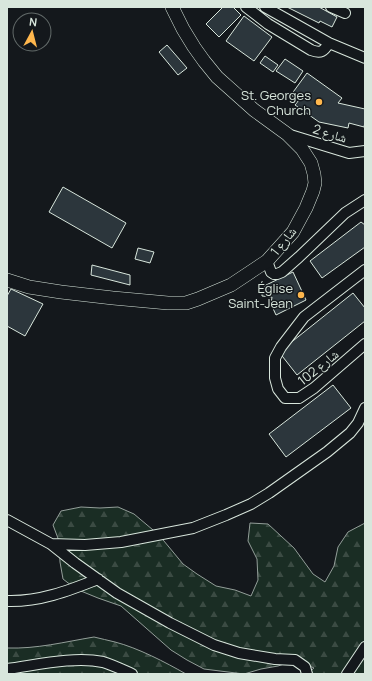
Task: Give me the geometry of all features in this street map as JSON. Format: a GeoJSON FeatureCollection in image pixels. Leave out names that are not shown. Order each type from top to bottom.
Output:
{"type":"FeatureCollection","features":[{"type":"Feature","properties":{"kind":"street","name":"شارع 1"},"geometry":{"type":"LineString","coordinates":[[7,280],[29,287],[113,298],[168,303],[198,300],[230,286],[267,261],[293,232],[313,191],[315,183],[311,163],[302,149],[287,134],[254,110],[217,77],[194,47],[172,7]]}},
{"type":"Feature","properties":{"kind":"street"},"geometry":{"type":"LineString","coordinates":[[246,7],[268,24],[311,50],[319,52],[324,51],[329,43]]}},
{"type":"Feature","properties":{"kind":"street"},"geometry":{"type":"LineString","coordinates":[[265,7],[329,43],[365,58]]}},
{"type":"Feature","properties":{"kind":"street"},"geometry":{"type":"LineString","coordinates":[[331,7],[345,13]]}},
{"type":"Feature","properties":{"kind":"street","name":"شارع 2"},"geometry":{"type":"LineString","coordinates":[[287,134],[349,153],[365,151]]}},
{"type":"Feature","properties":{"kind":"street"},"geometry":{"type":"LineString","coordinates":[[267,261],[271,272],[274,274],[282,272],[345,212],[365,200]]}},
{"type":"Feature","properties":{"kind":"street","name":"شارع 102"},"geometry":{"type":"LineString","coordinates":[[365,270],[304,317],[281,347],[275,358],[274,366],[278,389],[285,398],[299,398],[314,388],[365,344]]}},
{"type":"Feature","properties":{"kind":"street"},"geometry":{"type":"LineString","coordinates":[[51,544],[85,545],[121,542],[193,528],[226,515],[251,504],[269,493],[327,452],[350,433],[358,423],[365,408]]}},
{"type":"Feature","properties":{"kind":"street"},"geometry":{"type":"LineString","coordinates":[[7,520],[51,544],[117,593],[170,623],[214,644],[239,653],[275,659],[295,660],[305,667],[307,674]]}},
{"type":"Feature","properties":{"kind":"street"},"geometry":{"type":"LineString","coordinates":[[7,601],[34,600],[60,594],[98,579]]}},
{"type":"Feature","properties":{"kind":"street"},"geometry":{"type":"LineString","coordinates":[[347,674],[365,647]]}},
{"type":"Feature","properties":{"kind":"street"},"geometry":{"type":"LineString","coordinates":[[7,669],[67,661],[87,660],[104,663],[132,674]]}},
{"type":"Feature","properties":{"kind":"green space"},"geometry":{"type":"Polygon","coordinates":[[[81,507],[118,507],[134,514],[159,535],[183,564],[197,574],[216,586],[235,590],[251,596],[258,580],[257,559],[248,541],[250,523],[268,524],[294,548],[313,574],[325,582],[334,566],[338,547],[348,532],[365,523],[365,674],[307,674],[314,668],[296,660],[244,674],[204,669],[187,660],[171,650],[121,606],[76,589],[63,579],[60,562],[59,541],[53,525],[61,511],[81,507]]]}},
{"type":"Feature","properties":{"kind":"green space"},"geometry":{"type":"Polygon","coordinates":[[[94,637],[133,648],[186,674],[7,674],[7,648],[40,646],[94,637]]]}},
{"type":"Feature","properties":{"kind":"building"},"geometry":{"type":"Polygon","coordinates":[[[223,7],[233,7],[241,15],[219,37],[206,24],[223,7]]]}},
{"type":"Feature","properties":{"kind":"building"},"geometry":{"type":"Polygon","coordinates":[[[287,7],[319,7],[337,17],[332,27],[320,21],[319,23],[287,7]]]}},
{"type":"Feature","properties":{"kind":"building"},"geometry":{"type":"Polygon","coordinates":[[[244,16],[272,37],[254,61],[226,41],[244,16]]]}},
{"type":"Feature","properties":{"kind":"building"},"geometry":{"type":"Polygon","coordinates":[[[167,45],[187,68],[178,75],[159,52],[167,45]]]}},
{"type":"Feature","properties":{"kind":"building"},"geometry":{"type":"Polygon","coordinates":[[[265,56],[278,65],[273,72],[260,63],[265,56]]]}},
{"type":"Feature","properties":{"kind":"building"},"geometry":{"type":"Polygon","coordinates":[[[285,59],[303,71],[295,83],[276,71],[285,59]]]}},
{"type":"Feature","properties":{"kind":"building","name":"St. Georges Church"},"geometry":{"type":"Polygon","coordinates":[[[307,73],[342,98],[338,103],[365,109],[364,127],[349,123],[348,128],[319,122],[295,105],[299,100],[291,95],[307,73]]]}},
{"type":"Feature","properties":{"kind":"building"},"geometry":{"type":"Polygon","coordinates":[[[63,187],[126,223],[112,248],[49,212],[63,187]]]}},
{"type":"Feature","properties":{"kind":"building"},"geometry":{"type":"Polygon","coordinates":[[[361,222],[365,225],[365,247],[322,278],[310,261],[361,222]]]}},
{"type":"Feature","properties":{"kind":"building"},"geometry":{"type":"Polygon","coordinates":[[[138,248],[154,252],[150,263],[135,259],[138,248]]]}},
{"type":"Feature","properties":{"kind":"building"},"geometry":{"type":"Polygon","coordinates":[[[92,265],[130,275],[130,285],[91,275],[92,265]]]}},
{"type":"Feature","properties":{"kind":"building"},"geometry":{"type":"Polygon","coordinates":[[[293,272],[306,300],[276,315],[271,304],[272,297],[262,296],[262,290],[266,290],[264,286],[293,272]]]}},
{"type":"Feature","properties":{"kind":"building"},"geometry":{"type":"Polygon","coordinates":[[[11,289],[43,304],[25,336],[7,326],[7,296],[11,289]]]}},
{"type":"Feature","properties":{"kind":"building"},"geometry":{"type":"Polygon","coordinates":[[[353,293],[365,308],[365,321],[297,375],[279,352],[353,293]]]}},
{"type":"Feature","properties":{"kind":"building"},"geometry":{"type":"Polygon","coordinates":[[[333,385],[351,408],[286,457],[269,434],[333,385]]]}},
{"type":"Feature","properties":{"kind":"place","name":"St. Georges Church"},"geometry":{"type":"Point","coordinates":[319,102]}},
{"type":"Feature","properties":{"kind":"place","name":"Église Saint-Jean"},"geometry":{"type":"Point","coordinates":[301,295]}}]}
